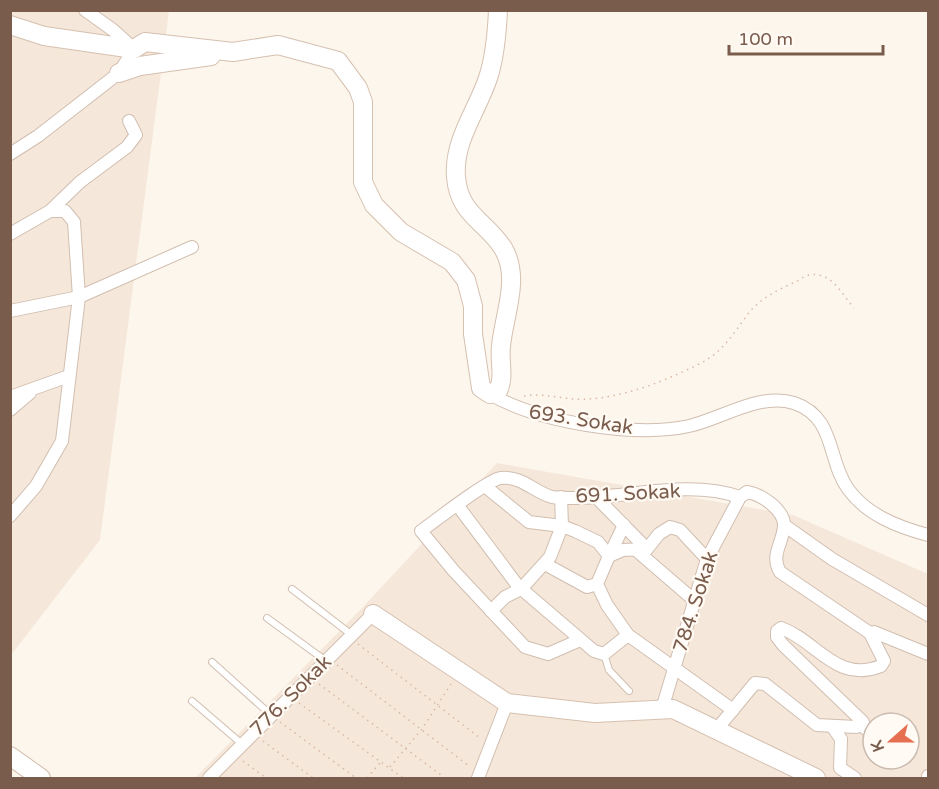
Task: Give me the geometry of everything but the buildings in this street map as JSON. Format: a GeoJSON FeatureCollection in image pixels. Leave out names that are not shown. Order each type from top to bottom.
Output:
{"type":"FeatureCollection","features":[{"type":"Feature","properties":{"kind":"street"},"geometry":{"type":"LineString","coordinates":[[85,10],[134,49]]}},
{"type":"Feature","properties":{"kind":"street"},"geometry":{"type":"LineString","coordinates":[[10,154],[38,136],[119,73],[140,66],[278,45],[338,61],[358,88],[363,102],[362,173],[369,195],[383,217],[401,232],[436,250],[460,270],[470,291],[473,334],[481,388],[490,394],[498,391],[503,381],[500,348],[510,294],[510,262],[498,241],[470,215],[465,207],[456,179],[456,165],[461,140],[491,68],[498,10]]}},
{"type":"Feature","properties":{"kind":"street"},"geometry":{"type":"LineString","coordinates":[[10,25],[44,36],[134,49]]}},
{"type":"Feature","properties":{"kind":"street"},"geometry":{"type":"LineString","coordinates":[[119,73],[134,49],[145,42],[233,52]]}},
{"type":"Feature","properties":{"kind":"street"},"geometry":{"type":"LineString","coordinates":[[10,234],[50,211],[80,182],[127,147],[136,135],[129,121]]}},
{"type":"Feature","properties":{"kind":"street"},"geometry":{"type":"LineString","coordinates":[[10,516],[36,486],[62,441],[69,397],[69,376],[79,297],[74,222],[64,211],[50,211]]}},
{"type":"Feature","properties":{"kind":"street"},"geometry":{"type":"LineString","coordinates":[[10,311],[79,297],[192,248]]}},
{"type":"Feature","properties":{"kind":"street"},"geometry":{"type":"LineString","coordinates":[[10,397],[69,376]]}},
{"type":"Feature","properties":{"kind":"street"},"geometry":{"type":"LineString","coordinates":[[10,410],[33,390]]}},
{"type":"Feature","properties":{"kind":"street","name":"693. Sokak"},"geometry":{"type":"LineString","coordinates":[[490,394],[512,407],[551,418],[650,431],[687,426],[748,406],[771,402],[794,403],[814,416],[827,429],[836,465],[847,488],[868,509],[898,527],[928,536]]}},
{"type":"Feature","properties":{"kind":"street","name":"691. Sokak"},"geometry":{"type":"LineString","coordinates":[[486,487],[499,478],[519,480],[551,497],[693,491],[729,494],[740,498],[747,492],[756,493],[777,510],[784,525]]}},
{"type":"Feature","properties":{"kind":"street"},"geometry":{"type":"LineString","coordinates":[[580,640],[548,654],[525,647],[491,612],[421,531],[486,487],[530,522],[562,526],[598,542],[609,556]]}},
{"type":"Feature","properties":{"kind":"street"},"geometry":{"type":"LineString","coordinates":[[595,496],[624,525],[642,550],[695,601]]}},
{"type":"Feature","properties":{"kind":"street"},"geometry":{"type":"LineString","coordinates":[[491,612],[505,597],[521,589],[545,564],[562,526],[561,497]]}},
{"type":"Feature","properties":{"kind":"street","name":"784. Sokak"},"geometry":{"type":"LineString","coordinates":[[662,710],[707,559],[740,498]]}},
{"type":"Feature","properties":{"kind":"street"},"geometry":{"type":"LineString","coordinates":[[458,506],[521,589],[598,654],[604,654],[628,635]]}},
{"type":"Feature","properties":{"kind":"street"},"geometry":{"type":"LineString","coordinates":[[624,525],[597,584],[607,605],[628,635],[733,710]]}},
{"type":"Feature","properties":{"kind":"street"},"geometry":{"type":"LineString","coordinates":[[717,729],[755,683],[765,684],[817,725],[856,727],[863,722],[783,645],[777,633],[784,628],[820,656],[841,666],[869,669],[881,666],[884,661],[870,633],[780,572],[776,562],[777,545],[784,525],[832,559],[928,615]]}},
{"type":"Feature","properties":{"kind":"street"},"geometry":{"type":"LineString","coordinates":[[609,556],[623,550],[642,550],[670,527],[680,530],[707,559]]}},
{"type":"Feature","properties":{"kind":"street"},"geometry":{"type":"LineString","coordinates":[[545,564],[587,587],[597,584]]}},
{"type":"Feature","properties":{"kind":"street"},"geometry":{"type":"LineString","coordinates":[[373,614],[507,703],[595,713],[673,709],[816,778]]}},
{"type":"Feature","properties":{"kind":"street","name":"776. Sokak"},"geometry":{"type":"LineString","coordinates":[[209,778],[373,614]]}},
{"type":"Feature","properties":{"kind":"street"},"geometry":{"type":"LineString","coordinates":[[870,633],[874,632],[928,654]]}},
{"type":"Feature","properties":{"kind":"street"},"geometry":{"type":"LineString","coordinates":[[479,776],[507,703]]}},
{"type":"Feature","properties":{"kind":"street"},"geometry":{"type":"LineString","coordinates":[[832,726],[841,739],[840,768],[855,778]]}},
{"type":"Feature","properties":{"kind":"street"},"geometry":{"type":"LineString","coordinates":[[10,756],[41,778]]}},
{"type":"Feature","properties":{"kind":"lane"},"geometry":{"type":"LineString","coordinates":[[291,589],[351,636]]}},
{"type":"Feature","properties":{"kind":"lane"},"geometry":{"type":"LineString","coordinates":[[267,618],[327,659]]}},
{"type":"Feature","properties":{"kind":"lane"},"geometry":{"type":"LineString","coordinates":[[604,654],[609,670],[629,691]]}},
{"type":"Feature","properties":{"kind":"lane"},"geometry":{"type":"LineString","coordinates":[[212,662],[272,715]]}},
{"type":"Feature","properties":{"kind":"lane"},"geometry":{"type":"LineString","coordinates":[[192,701],[243,744]]}},
{"type":"Feature","properties":{"kind":"path"},"geometry":{"type":"LineString","coordinates":[[512,407],[521,398],[536,394],[575,399],[608,396],[693,367],[721,350],[745,318],[766,298],[805,276],[821,275],[831,280],[854,308]]}},
{"type":"Feature","properties":{"kind":"path"},"geometry":{"type":"LineString","coordinates":[[351,636],[490,746]]}},
{"type":"Feature","properties":{"kind":"path"},"geometry":{"type":"LineString","coordinates":[[327,659],[422,729],[479,776]]}},
{"type":"Feature","properties":{"kind":"path"},"geometry":{"type":"LineString","coordinates":[[390,768],[422,729],[459,671]]}},
{"type":"Feature","properties":{"kind":"path"},"geometry":{"type":"LineString","coordinates":[[310,677],[445,778]]}},
{"type":"Feature","properties":{"kind":"path"},"geometry":{"type":"LineString","coordinates":[[291,696],[403,778]]}},
{"type":"Feature","properties":{"kind":"path"},"geometry":{"type":"LineString","coordinates":[[272,715],[356,778]]}},
{"type":"Feature","properties":{"kind":"path"},"geometry":{"type":"LineString","coordinates":[[254,733],[313,778]]}},
{"type":"Feature","properties":{"kind":"path"},"geometry":{"type":"LineString","coordinates":[[233,754],[267,778]]}},
{"type":"Feature","properties":{"kind":"path"},"geometry":{"type":"LineString","coordinates":[[367,778],[381,762]]}},
{"type":"Feature","properties":{"kind":"shaded area"},"geometry":{"type":"Polygon","coordinates":[[[11,11],[169,11],[100,540],[11,655],[11,11]]]}},
{"type":"Feature","properties":{"kind":"shaded area"},"geometry":{"type":"Polygon","coordinates":[[[497,463],[793,515],[928,574],[928,778],[195,778],[361,609],[497,463]]]}}]}
